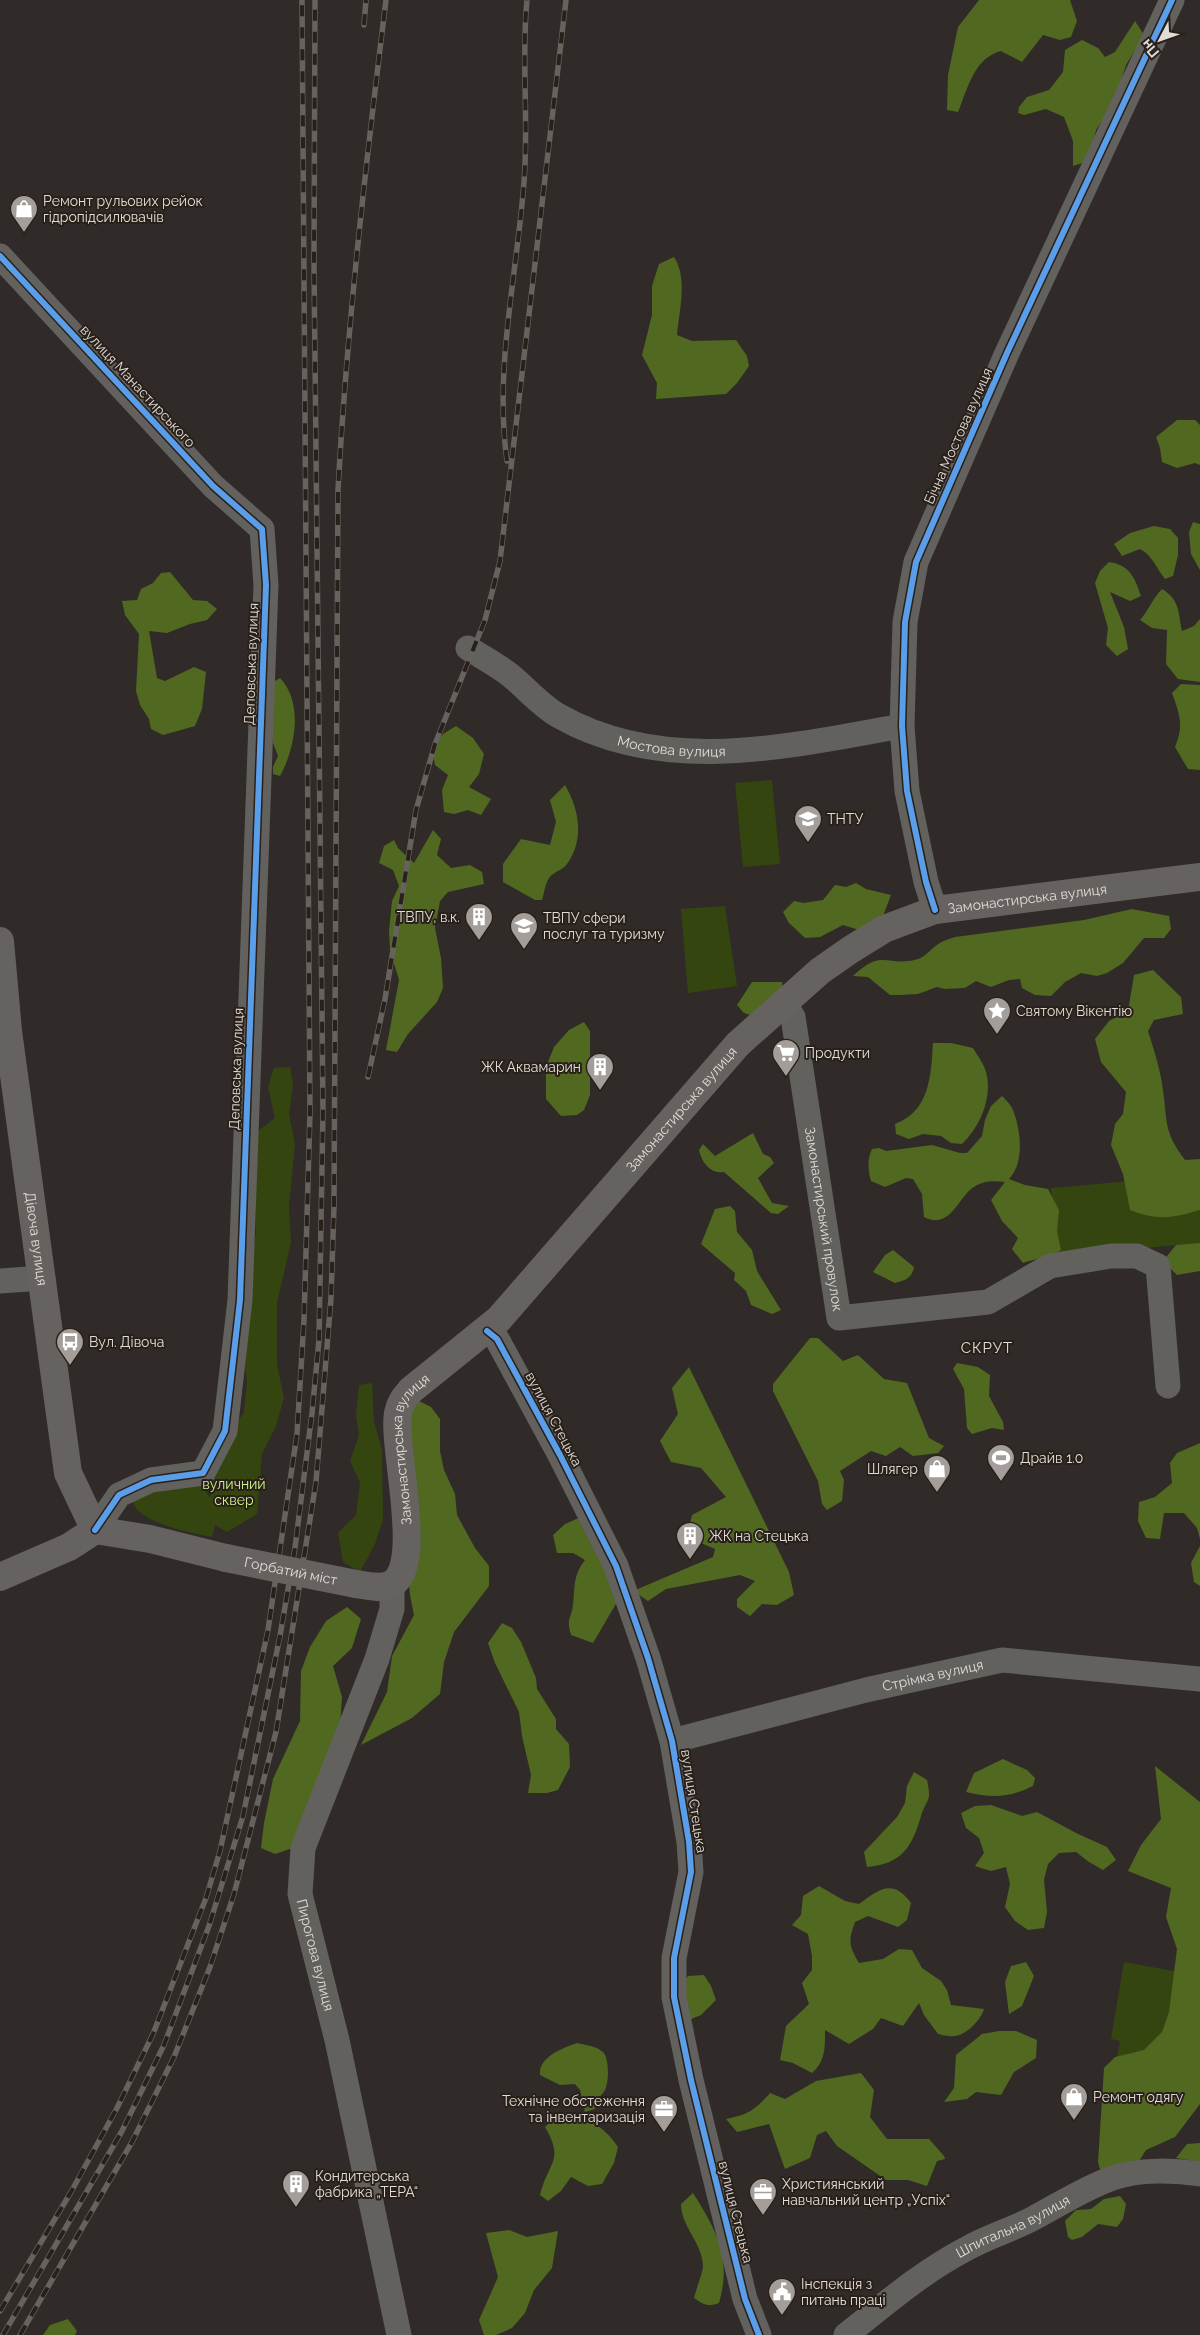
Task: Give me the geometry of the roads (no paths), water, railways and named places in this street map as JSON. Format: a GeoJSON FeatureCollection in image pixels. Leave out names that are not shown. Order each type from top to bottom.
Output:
{"type":"FeatureCollection","features":[{"type":"Feature","properties":{"kind":"main road","name":"Замонастирська вулиця"},"geometry":{"type":"LineString","coordinates":[[392,1584],[399,1577],[402,1570],[405,1553],[405,1509],[397,1415],[401,1402],[411,1390],[487,1331],[583,1224],[722,1060],[820,971],[884,929],[936,910],[1200,877]]}},
{"type":"Feature","properties":{"kind":"main road","name":"Дівоча вулиця"},"geometry":{"type":"LineString","coordinates":[[0,941],[4,1029],[42,1278],[68,1473],[96,1530]]}},
{"type":"Feature","properties":{"kind":"main road","name":"Горбатий міст"},"geometry":{"type":"LineString","coordinates":[[96,1530],[150,1539],[226,1558],[356,1584],[381,1586],[392,1584]]}},
{"type":"Feature","properties":{"kind":"main road"},"geometry":{"type":"LineString","coordinates":[[0,1577],[68,1547],[96,1530]]}},
{"type":"Feature","properties":{"kind":"street","name":"Бічна Мостова вулиця"},"geometry":{"type":"LineString","coordinates":[[936,910],[926,882],[906,791],[902,726],[905,622],[916,562],[1007,353],[1172,0]]}},
{"type":"Feature","properties":{"kind":"street","name":"вулиця Манастирського"},"geometry":{"type":"LineString","coordinates":[[0,256],[214,486],[262,529]]}},
{"type":"Feature","properties":{"kind":"street","name":"Деповська вулиця"},"geometry":{"type":"LineString","coordinates":[[96,1530],[119,1495],[151,1480],[203,1473],[226,1430],[240,1300],[266,585],[262,529]]}},
{"type":"Feature","properties":{"kind":"street","name":"Мостова вулиця"},"geometry":{"type":"LineString","coordinates":[[468,648],[508,674],[558,716],[645,748],[714,753],[796,745],[902,726]]}},
{"type":"Feature","properties":{"kind":"street","name":"Замонастирський провулок"},"geometry":{"type":"LineString","coordinates":[[784,1003],[793,1017],[839,1318],[988,1302],[1050,1266],[1111,1256],[1137,1256],[1158,1266],[1168,1386]]}},
{"type":"Feature","properties":{"kind":"street"},"geometry":{"type":"LineString","coordinates":[[0,1281],[42,1278]]}},
{"type":"Feature","properties":{"kind":"street","name":"вулиця Стецька"},"geometry":{"type":"LineString","coordinates":[[487,1331],[497,1339],[616,1566],[648,1658],[672,1741],[689,1842],[692,1872],[674,1958],[674,1997],[691,2080],[745,2298],[759,2335]]}},
{"type":"Feature","properties":{"kind":"street","name":"Пирогова вулиця"},"geometry":{"type":"LineString","coordinates":[[392,1584],[392,1609],[377,1659],[303,1848],[300,1894],[337,2040],[399,2335]]}},
{"type":"Feature","properties":{"kind":"street","name":"Стрімка вулиця"},"geometry":{"type":"LineString","coordinates":[[672,1741],[866,1690],[1002,1660],[1200,1679]]}},
{"type":"Feature","properties":{"kind":"street","name":"Шпитальна вулиця"},"geometry":{"type":"LineString","coordinates":[[846,2335],[909,2284],[950,2258],[1086,2190],[1115,2177],[1134,2174],[1161,2171],[1200,2174]]}},
{"type":"Feature","properties":{"kind":"railway"},"geometry":{"type":"LineString","coordinates":[[0,2311],[71,2192],[117,2108],[153,2034],[206,1898],[220,1851],[268,1630],[297,1434],[304,1320],[310,1113],[302,0]]}},
{"type":"Feature","properties":{"kind":"railway"},"geometry":{"type":"LineString","coordinates":[[3,2335],[122,2131],[164,2045],[209,1926],[243,1816],[280,1636],[295,1548],[319,1340],[323,1110],[314,264],[315,0]]}},
{"type":"Feature","properties":{"kind":"railway"},"geometry":{"type":"LineString","coordinates":[[364,25],[366,0]]}},
{"type":"Feature","properties":{"kind":"railway"},"geometry":{"type":"LineString","coordinates":[[20,2335],[132,2142],[174,2057],[210,1967],[234,1894],[276,1732],[316,1482],[331,1298],[334,1206],[338,490],[352,306],[364,183],[386,0]]}},
{"type":"Feature","properties":{"kind":"railway"},"geometry":{"type":"LineString","coordinates":[[507,461],[503,391],[508,322],[524,182],[526,136],[525,23],[527,0]]}},
{"type":"Feature","properties":{"kind":"railway"},"geometry":{"type":"LineString","coordinates":[[368,1077],[385,999],[416,810],[435,744],[485,620],[500,561],[566,0]]}},
{"type":"Feature","properties":{"kind":"place","name":"Ремонт рульових рейок гідропідсилювачів"},"geometry":{"type":"Point","coordinates":[24,233]}},
{"type":"Feature","properties":{"kind":"place","name":"ТНТУ"},"geometry":{"type":"Point","coordinates":[808,843]}},
{"type":"Feature","properties":{"kind":"place","name":"ТВПУ, в.к."},"geometry":{"type":"Point","coordinates":[479,941]}},
{"type":"Feature","properties":{"kind":"place","name":"ТВПУ сфери послуг та туризму"},"geometry":{"type":"Point","coordinates":[524,950]}},
{"type":"Feature","properties":{"kind":"place","name":"Святому Вікентію"},"geometry":{"type":"Point","coordinates":[997,1035]}},
{"type":"Feature","properties":{"kind":"place","name":"Продукти"},"geometry":{"type":"Point","coordinates":[786,1077]}},
{"type":"Feature","properties":{"kind":"place","name":"ЖК Аквамарин"},"geometry":{"type":"Point","coordinates":[600,1091]}},
{"type":"Feature","properties":{"kind":"place","name":"Вул. Дівоча"},"geometry":{"type":"Point","coordinates":[70,1366]}},
{"type":"Feature","properties":{"kind":"place","name":"Драйв 1.0"},"geometry":{"type":"Point","coordinates":[1001,1482]}},
{"type":"Feature","properties":{"kind":"place","name":"Шлягер"},"geometry":{"type":"Point","coordinates":[937,1493]}},
{"type":"Feature","properties":{"kind":"place","name":"ЖК на Стецька"},"geometry":{"type":"Point","coordinates":[690,1560]}},
{"type":"Feature","properties":{"kind":"place","name":"Ремонт одягу"},"geometry":{"type":"Point","coordinates":[1074,2121]}},
{"type":"Feature","properties":{"kind":"place","name":"Технічне обстеження та інвентаризація"},"geometry":{"type":"Point","coordinates":[664,2133]}},
{"type":"Feature","properties":{"kind":"place","name":"Кондитерська фабрика „ТЕРА“"},"geometry":{"type":"Point","coordinates":[296,2208]}},
{"type":"Feature","properties":{"kind":"place","name":"Християнський навчальний центр „Успіх“"},"geometry":{"type":"Point","coordinates":[763,2216]}},
{"type":"Feature","properties":{"kind":"place","name":"Інспекція з питань праці"},"geometry":{"type":"Point","coordinates":[782,2316]}},
{"type":"Feature","properties":{"kind":"district","name":"СКРУТ"},"geometry":{"type":"Point","coordinates":[987,1348]}},
{"type":"Feature","properties":{"kind":"park label","name":"вуличний сквер"},"geometry":{"type":"Point","coordinates":[234,1492]}}]}
